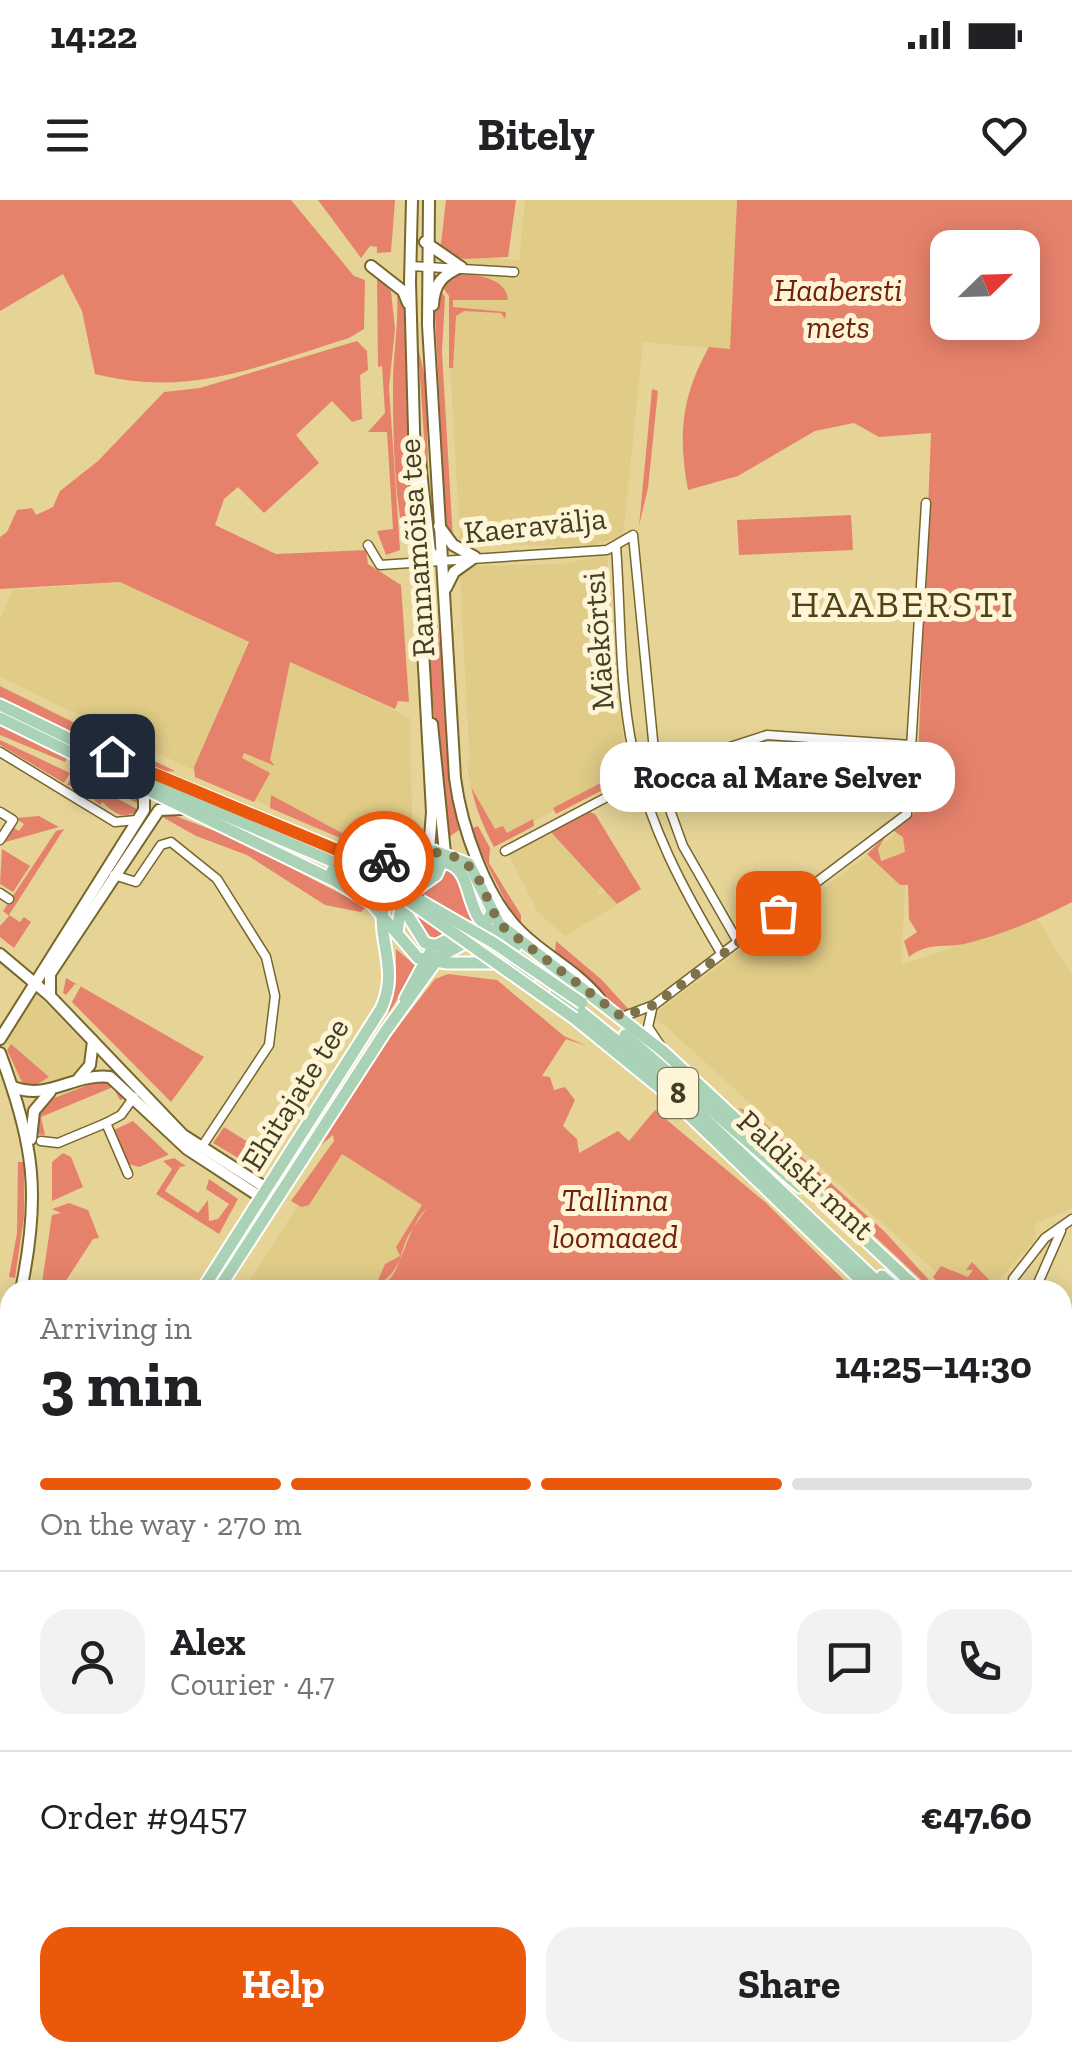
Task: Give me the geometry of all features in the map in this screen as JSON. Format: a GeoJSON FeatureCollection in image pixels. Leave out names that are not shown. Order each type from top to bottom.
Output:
{"type":"FeatureCollection","features":[{"type":"Feature","properties":{"kind":"main road","name":"Rannamõisa tee"},"geometry":{"type":"LineString","coordinates":[[412,200],[410,308],[432,812],[429,851]]}},
{"type":"Feature","properties":{"kind":"main road","name":"Rannamõisa tee"},"geometry":{"type":"LineString","coordinates":[[428,200],[425,266],[440,560],[458,801],[468,838],[513,924],[583,978],[600,998]]}},
{"type":"Feature","properties":{"kind":"main road"},"geometry":{"type":"LineString","coordinates":[[425,242],[460,267],[445,274],[437,284],[428,324]]}},
{"type":"Feature","properties":{"kind":"main road"},"geometry":{"type":"LineString","coordinates":[[371,266],[403,291],[410,308]]}},
{"type":"Feature","properties":{"kind":"main road"},"geometry":{"type":"LineString","coordinates":[[414,427],[430,552],[440,560]]}},
{"type":"Feature","properties":{"kind":"main road"},"geometry":{"type":"LineString","coordinates":[[438,524],[447,539],[475,557],[450,577],[444,604]]}},
{"type":"Feature","properties":{"kind":"main road","name":"Paldiski mnt"},"geometry":{"type":"LineString","coordinates":[[0,704],[194,812],[348,889],[381,914],[398,936],[432,963],[504,963],[539,979],[633,1052],[876,1280]]}},
{"type":"Feature","properties":{"kind":"main road"},"geometry":{"type":"LineString","coordinates":[[398,936],[400,904],[410,890],[436,875],[444,858],[434,735],[428,708]]}},
{"type":"Feature","properties":{"kind":"main road","name":"Paldiski mnt"},"geometry":{"type":"LineString","coordinates":[[0,718],[356,858],[376,862],[429,851],[468,864],[481,882],[492,912],[513,937],[600,998],[664,1052],[909,1280]]}},
{"type":"Feature","properties":{"kind":"main road"},"geometry":{"type":"LineString","coordinates":[[50,996],[50,974],[141,824],[144,798],[136,779]]}},
{"type":"Feature","properties":{"kind":"main road","name":"Paldiski mnt"},"geometry":{"type":"LineString","coordinates":[[136,779],[383,883],[494,943],[639,1046],[788,1180],[816,1197]]}},
{"type":"Feature","properties":{"kind":"main road"},"geometry":{"type":"LineString","coordinates":[[0,1039],[141,824],[163,808],[194,812]]}},
{"type":"Feature","properties":{"kind":"main road"},"geometry":{"type":"LineString","coordinates":[[381,914],[401,874],[429,851]]}},
{"type":"Feature","properties":{"kind":"main road"},"geometry":{"type":"LineString","coordinates":[[284,855],[310,861],[400,904],[419,936],[433,948],[456,948]]}},
{"type":"Feature","properties":{"kind":"main road"},"geometry":{"type":"LineString","coordinates":[[419,863],[444,858]]}},
{"type":"Feature","properties":{"kind":"main road"},"geometry":{"type":"LineString","coordinates":[[444,858],[468,882],[482,922],[600,998]]}},
{"type":"Feature","properties":{"kind":"main road","name":"Paldiski mnt"},"geometry":{"type":"LineString","coordinates":[[383,883],[574,1018],[666,1093],[861,1280]]}},
{"type":"Feature","properties":{"kind":"main road"},"geometry":{"type":"LineString","coordinates":[[433,948],[482,922],[492,912],[492,886]]}},
{"type":"Feature","properties":{"kind":"main road"},"geometry":{"type":"LineString","coordinates":[[432,963],[473,940],[482,922],[484,898]]}},
{"type":"Feature","properties":{"kind":"main road","name":"Ehitajate tee"},"geometry":{"type":"LineString","coordinates":[[223,1280],[386,998],[391,962],[381,914]]}},
{"type":"Feature","properties":{"kind":"main road"},"geometry":{"type":"LineString","coordinates":[[432,963],[433,948]]}},
{"type":"Feature","properties":{"kind":"main road"},"geometry":{"type":"LineString","coordinates":[[0,954],[50,996],[138,1094],[198,1152],[269,1196]]}},
{"type":"Feature","properties":{"kind":"main road","name":"Ehitajate tee"},"geometry":{"type":"LineString","coordinates":[[209,1280],[432,963]]}},
{"type":"Feature","properties":{"kind":"main road"},"geometry":{"type":"LineString","coordinates":[[13,1088],[30,1094],[50,1092],[78,1078],[90,1064],[93,1041]]}},
{"type":"Feature","properties":{"kind":"main road"},"geometry":{"type":"LineString","coordinates":[[0,1052],[36,1146]]}},
{"type":"Feature","properties":{"kind":"main road"},"geometry":{"type":"LineString","coordinates":[[78,1078],[110,1078],[138,1094]]}},
{"type":"Feature","properties":{"kind":"main road"},"geometry":{"type":"LineString","coordinates":[[24,1280],[34,1210],[36,1146],[32,1117],[50,1092]]}},
{"type":"Feature","properties":{"kind":"main road"},"geometry":{"type":"LineString","coordinates":[[828,1232],[886,1280]]}},
{"type":"Feature","properties":{"kind":"street"},"geometry":{"type":"LineString","coordinates":[[410,266],[514,272]]}},
{"type":"Feature","properties":{"kind":"street"},"geometry":{"type":"LineString","coordinates":[[622,1017],[654,1005],[907,814],[926,503]]}},
{"type":"Feature","properties":{"kind":"street","name":"Kaeravälja"},"geometry":{"type":"LineString","coordinates":[[368,546],[380,565],[616,546],[633,536]]}},
{"type":"Feature","properties":{"kind":"street","name":"Mäekõrtsi"},"geometry":{"type":"LineString","coordinates":[[633,536],[656,771],[683,846],[738,942]]}},
{"type":"Feature","properties":{"kind":"street","name":"Mäekõrtsi"},"geometry":{"type":"LineString","coordinates":[[616,546],[627,706],[640,779],[670,862],[721,954]]}},
{"type":"Feature","properties":{"kind":"street"},"geometry":{"type":"LineString","coordinates":[[505,851],[656,771],[767,735],[912,745]]}},
{"type":"Feature","properties":{"kind":"street"},"geometry":{"type":"LineString","coordinates":[[0,752],[114,822],[141,824]]}},
{"type":"Feature","properties":{"kind":"street"},"geometry":{"type":"LineString","coordinates":[[0,812],[13,820],[0,840]]}},
{"type":"Feature","properties":{"kind":"street"},"geometry":{"type":"LineString","coordinates":[[113,874],[130,884],[136,882],[162,845],[171,842],[210,870],[266,957],[275,996],[269,1045],[198,1152]]}},
{"type":"Feature","properties":{"kind":"street"},"geometry":{"type":"LineString","coordinates":[[0,893],[9,899]]}},
{"type":"Feature","properties":{"kind":"street"},"geometry":{"type":"LineString","coordinates":[[654,1005],[647,1021],[664,1052]]}},
{"type":"Feature","properties":{"kind":"street"},"geometry":{"type":"LineString","coordinates":[[1,1094],[13,1088]]}},
{"type":"Feature","properties":{"kind":"street"},"geometry":{"type":"LineString","coordinates":[[36,1146],[58,1143],[121,1116],[138,1094]]}},
{"type":"Feature","properties":{"kind":"street"},"geometry":{"type":"LineString","coordinates":[[106,1123],[128,1174]]}},
{"type":"Feature","properties":{"kind":"street"},"geometry":{"type":"LineString","coordinates":[[1013,1280],[1045,1238],[1072,1219]]}},
{"type":"Feature","properties":{"kind":"street"},"geometry":{"type":"LineString","coordinates":[[1039,1280],[1063,1227]]}},
{"type":"Feature","properties":{"kind":"street"},"geometry":{"type":"LineString","coordinates":[[1020,1272],[1030,1272],[1033,1280]]}},
{"type":"Feature","properties":{"kind":"shaded area"},"geometry":{"type":"Polygon","coordinates":[[[525,200],[737,200],[730,350],[643,342],[623,536],[591,546],[469,545],[460,539],[450,362],[451,255],[519,260],[525,200]]]}},
{"type":"Feature","properties":{"kind":"shaded area"},"geometry":{"type":"Polygon","coordinates":[[[607,555],[626,773],[500,839],[471,787],[460,576],[471,566],[561,564],[607,555]]]}},
{"type":"Feature","properties":{"kind":"shaded area"},"geometry":{"type":"Polygon","coordinates":[[[120,582],[249,643],[220,705],[290,661],[410,718],[412,814],[408,835],[388,850],[311,827],[0,677],[0,619],[13,590],[120,582]]]}},
{"type":"Feature","properties":{"kind":"shaded area"},"geometry":{"type":"Polygon","coordinates":[[[550,831],[603,887],[597,890],[599,895],[607,891],[618,904],[565,936],[538,912],[508,854],[550,831]]]}},
{"type":"Feature","properties":{"kind":"shaded area"},"geometry":{"type":"Polygon","coordinates":[[[908,832],[901,965],[1037,919],[1072,975],[1072,1208],[1035,1224],[1036,1239],[999,1280],[945,1280],[653,1015],[897,833],[908,832]]]}},
{"type":"Feature","properties":{"kind":"shaded area"},"geometry":{"type":"Polygon","coordinates":[[[36,994],[88,1047],[88,1057],[70,1076],[31,1089],[18,1079],[6,1041],[36,994]]]}},
{"type":"Feature","properties":{"kind":"shaded area"},"geometry":{"type":"Polygon","coordinates":[[[334,1148],[446,1220],[419,1280],[250,1280],[334,1148]]]}},
{"type":"Feature","properties":{"kind":"green space"},"geometry":{"type":"Polygon","coordinates":[[[0,200],[291,200],[354,276],[365,280],[364,329],[349,338],[224,376],[163,382],[95,374],[82,311],[63,274],[0,311],[0,200]]]}},
{"type":"Feature","properties":{"kind":"green space"},"geometry":{"type":"Polygon","coordinates":[[[318,200],[395,200],[391,252],[377,253],[377,247],[370,246],[361,258],[318,200]]]}},
{"type":"Feature","properties":{"kind":"green space"},"geometry":{"type":"Polygon","coordinates":[[[446,200],[516,200],[508,257],[464,259],[440,252],[446,200]]]}},
{"type":"Feature","properties":{"kind":"green space","name":"Haabersti mets"},"geometry":{"type":"Polygon","coordinates":[[[737,200],[1072,200],[1072,902],[995,935],[960,945],[930,947],[909,957],[904,941],[917,932],[909,919],[908,885],[900,885],[867,854],[885,837],[878,849],[881,861],[905,852],[903,837],[894,831],[916,811],[931,433],[879,437],[854,423],[815,431],[738,476],[688,490],[684,417],[692,383],[709,347],[730,349],[737,200]]]}},
{"type":"Feature","properties":{"kind":"green space"},"geometry":{"type":"Polygon","coordinates":[[[457,274],[496,282],[508,300],[453,300],[453,307],[506,312],[505,319],[501,313],[464,311],[456,316],[453,368],[449,368],[449,296],[440,284],[457,274]]]}},
{"type":"Feature","properties":{"kind":"green space"},"geometry":{"type":"Polygon","coordinates":[[[377,278],[391,291],[395,329],[389,387],[400,550],[386,555],[377,531],[393,529],[387,432],[368,432],[385,413],[382,366],[378,367],[377,278]]]}},
{"type":"Feature","properties":{"kind":"green space"},"geometry":{"type":"Polygon","coordinates":[[[439,287],[445,297],[442,352],[453,540],[446,528],[435,314],[439,287]]]}},
{"type":"Feature","properties":{"kind":"green space"},"geometry":{"type":"Polygon","coordinates":[[[397,291],[404,303],[411,545],[404,541],[395,463],[397,291]]]}},
{"type":"Feature","properties":{"kind":"green space"},"geometry":{"type":"Polygon","coordinates":[[[357,341],[367,351],[368,370],[360,375],[362,419],[352,422],[332,401],[296,435],[319,463],[264,513],[238,487],[224,499],[215,525],[276,554],[366,550],[368,564],[401,585],[409,702],[398,701],[395,709],[290,662],[270,760],[275,766],[244,753],[242,758],[270,773],[254,802],[195,777],[194,767],[249,642],[120,582],[0,589],[0,537],[7,532],[17,510],[32,508],[36,515],[53,507],[60,491],[98,461],[164,392],[200,388],[357,341]]]}},
{"type":"Feature","properties":{"kind":"green space"},"geometry":{"type":"Polygon","coordinates":[[[418,347],[426,382],[429,511],[418,347]]]}},
{"type":"Feature","properties":{"kind":"green space"},"geometry":{"type":"Polygon","coordinates":[[[652,389],[658,391],[648,488],[639,526],[652,389]]]}},
{"type":"Feature","properties":{"kind":"green space"},"geometry":{"type":"Polygon","coordinates":[[[851,515],[853,550],[739,555],[737,520],[851,515]]]}},
{"type":"Feature","properties":{"kind":"green space"},"geometry":{"type":"Polygon","coordinates":[[[426,580],[432,580],[442,661],[449,786],[459,830],[449,837],[432,697],[426,580]]]}},
{"type":"Feature","properties":{"kind":"green space"},"geometry":{"type":"Polygon","coordinates":[[[0,686],[81,726],[77,737],[0,698],[0,686]]]}},
{"type":"Feature","properties":{"kind":"green space"},"geometry":{"type":"Polygon","coordinates":[[[0,724],[68,756],[65,762],[0,735],[0,724]]]}},
{"type":"Feature","properties":{"kind":"green space"},"geometry":{"type":"Polygon","coordinates":[[[85,730],[175,771],[140,766],[114,755],[81,739],[85,730]]]}},
{"type":"Feature","properties":{"kind":"green space"},"geometry":{"type":"Polygon","coordinates":[[[0,740],[70,773],[64,783],[0,745],[0,740]]]}},
{"type":"Feature","properties":{"kind":"green space"},"geometry":{"type":"Polygon","coordinates":[[[621,756],[627,758],[628,777],[556,814],[553,808],[616,775],[615,770],[621,769],[621,756]]]}},
{"type":"Feature","properties":{"kind":"green space"},"geometry":{"type":"Polygon","coordinates":[[[72,758],[131,789],[141,805],[71,769],[72,758]]]}},
{"type":"Feature","properties":{"kind":"green space"},"geometry":{"type":"Polygon","coordinates":[[[72,775],[139,810],[122,815],[102,802],[100,805],[81,789],[67,785],[72,775]]]}},
{"type":"Feature","properties":{"kind":"green space"},"geometry":{"type":"Polygon","coordinates":[[[472,788],[495,829],[503,826],[507,833],[533,819],[534,826],[494,847],[472,788]]]}},
{"type":"Feature","properties":{"kind":"green space"},"geometry":{"type":"Polygon","coordinates":[[[271,795],[342,833],[348,830],[352,837],[407,834],[408,828],[411,832],[392,849],[373,852],[270,808],[271,795]]]}},
{"type":"Feature","properties":{"kind":"green space"},"geometry":{"type":"Polygon","coordinates":[[[587,811],[595,814],[641,889],[617,904],[550,831],[587,811]]]}},
{"type":"Feature","properties":{"kind":"green space"},"geometry":{"type":"Polygon","coordinates":[[[165,812],[236,839],[366,907],[361,912],[325,905],[247,855],[196,836],[159,815],[165,812]]]}},
{"type":"Feature","properties":{"kind":"green space"},"geometry":{"type":"Polygon","coordinates":[[[39,816],[59,827],[2,843],[13,827],[19,831],[24,824],[15,818],[39,816]]]}},
{"type":"Feature","properties":{"kind":"green space"},"geometry":{"type":"Polygon","coordinates":[[[478,826],[490,848],[489,863],[521,915],[521,923],[513,916],[469,829],[478,826]]]}},
{"type":"Feature","properties":{"kind":"green space"},"geometry":{"type":"Polygon","coordinates":[[[64,829],[9,915],[20,922],[24,917],[31,922],[14,948],[0,937],[0,926],[9,916],[3,911],[56,831],[64,829]]]}},
{"type":"Feature","properties":{"kind":"green space"},"geometry":{"type":"Polygon","coordinates":[[[2,849],[30,866],[13,892],[0,884],[2,849]]]}},
{"type":"Feature","properties":{"kind":"green space"},"geometry":{"type":"Polygon","coordinates":[[[447,870],[459,878],[473,920],[431,941],[410,911],[413,893],[433,885],[447,870]]]}},
{"type":"Feature","properties":{"kind":"green space"},"geometry":{"type":"Polygon","coordinates":[[[556,941],[602,980],[632,1013],[621,1010],[555,953],[556,941]]]}},
{"type":"Feature","properties":{"kind":"green space"},"geometry":{"type":"Polygon","coordinates":[[[396,949],[417,967],[388,1014],[396,983],[396,949]]]}},
{"type":"Feature","properties":{"kind":"green space","name":"Tallinna loomaaed"},"geometry":{"type":"Polygon","coordinates":[[[448,974],[497,980],[564,1036],[587,1046],[566,1039],[542,1076],[550,1077],[554,1090],[565,1087],[575,1100],[563,1126],[577,1139],[579,1153],[618,1131],[629,1141],[655,1110],[765,1202],[844,1280],[389,1280],[399,1261],[386,1279],[378,1280],[385,1264],[400,1256],[396,1247],[422,1205],[342,1154],[309,1205],[301,1207],[291,1201],[334,1141],[333,1135],[321,1145],[376,1055],[435,979],[448,974]]]}},
{"type":"Feature","properties":{"kind":"green space"},"geometry":{"type":"Polygon","coordinates":[[[66,978],[79,985],[75,984],[66,995],[63,993],[66,978]]]}},
{"type":"Feature","properties":{"kind":"green space"},"geometry":{"type":"Polygon","coordinates":[[[81,986],[204,1057],[171,1102],[72,1002],[81,986]]]}},
{"type":"Feature","properties":{"kind":"green space"},"geometry":{"type":"Polygon","coordinates":[[[11,1044],[49,1077],[29,1089],[24,1086],[7,1050],[11,1044]]]}},
{"type":"Feature","properties":{"kind":"green space"},"geometry":{"type":"Polygon","coordinates":[[[98,1081],[110,1083],[126,1098],[120,1100],[113,1087],[41,1117],[45,1135],[38,1134],[39,1112],[54,1098],[98,1081]]]}},
{"type":"Feature","properties":{"kind":"green space"},"geometry":{"type":"Polygon","coordinates":[[[738,1108],[752,1112],[884,1231],[929,1280],[921,1280],[738,1108]]]}},
{"type":"Feature","properties":{"kind":"green space"},"geometry":{"type":"Polygon","coordinates":[[[133,1121],[168,1155],[139,1167],[129,1164],[114,1130],[133,1121]]]}},
{"type":"Feature","properties":{"kind":"green space"},"geometry":{"type":"Polygon","coordinates":[[[224,1127],[261,1150],[274,1130],[276,1144],[262,1166],[255,1168],[213,1143],[224,1127]]]}},
{"type":"Feature","properties":{"kind":"green space"},"geometry":{"type":"Polygon","coordinates":[[[63,1153],[71,1157],[83,1187],[52,1201],[52,1162],[63,1153]]]}},
{"type":"Feature","properties":{"kind":"green space"},"geometry":{"type":"Polygon","coordinates":[[[174,1158],[186,1166],[180,1167],[165,1191],[198,1213],[208,1200],[209,1221],[218,1219],[229,1204],[206,1189],[209,1179],[238,1199],[219,1234],[156,1194],[172,1169],[163,1161],[174,1158]]]}},
{"type":"Feature","properties":{"kind":"green space"},"geometry":{"type":"Polygon","coordinates":[[[18,1162],[24,1162],[24,1217],[15,1278],[9,1277],[17,1233],[18,1162]]]}},
{"type":"Feature","properties":{"kind":"green space"},"geometry":{"type":"Polygon","coordinates":[[[69,1203],[88,1210],[99,1238],[93,1239],[66,1280],[42,1280],[52,1215],[61,1213],[52,1209],[69,1203]]]}},
{"type":"Feature","properties":{"kind":"green space"},"geometry":{"type":"Polygon","coordinates":[[[972,1262],[989,1280],[933,1277],[941,1266],[968,1277],[973,1270],[966,1270],[972,1262]]]}},
{"type":"Feature","properties":{"kind":"way so far"},"geometry":{"type":"LineString","coordinates":[[384,861],[429,851],[460,858],[476,873],[499,924],[622,1017],[654,1005],[778,913]]}},
{"type":"Feature","properties":{"kind":"place","name":"Rocca al Mare Selver"},"geometry":{"type":"Point","coordinates":[778,913]}},
{"type":"Feature","properties":{"kind":"district","name":"HAABERSTI"},"geometry":{"type":"Point","coordinates":[903,604]}},
{"type":"Feature","properties":{"kind":"route"},"geometry":{"type":"LineString","coordinates":[[112,756],[356,858],[384,861]]}}]}
